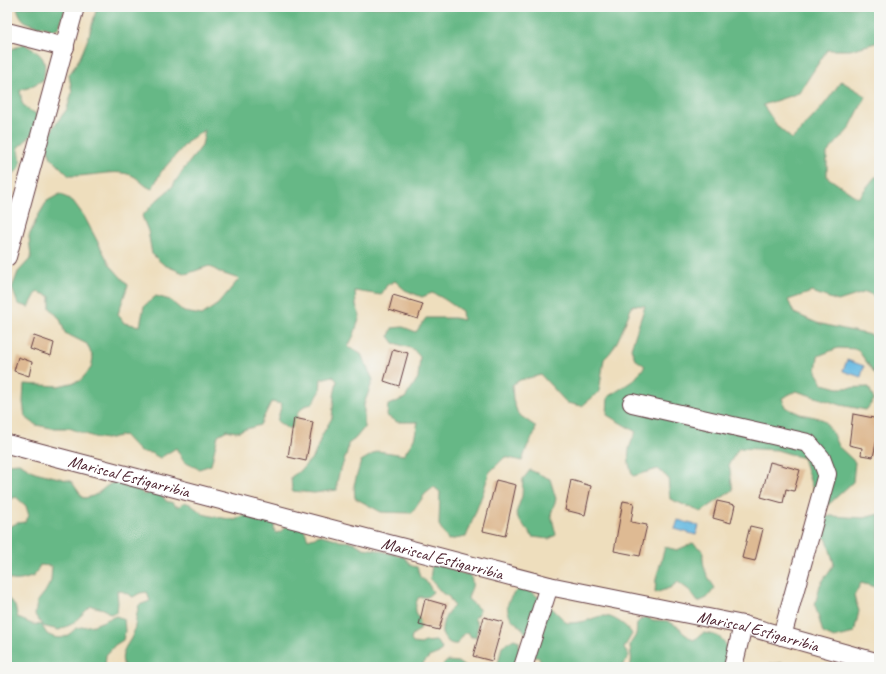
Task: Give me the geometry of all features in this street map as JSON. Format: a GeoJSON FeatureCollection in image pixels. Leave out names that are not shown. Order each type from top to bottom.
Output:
{"type":"FeatureCollection","features":[{"type":"Feature","properties":{"kind":"street"},"geometry":{"type":"LineString","coordinates":[[7,257],[75,7]]}},
{"type":"Feature","properties":{"kind":"street"},"geometry":{"type":"LineString","coordinates":[[7,32],[65,47]]}},
{"type":"Feature","properties":{"kind":"street"},"geometry":{"type":"LineString","coordinates":[[632,403],[808,443],[821,458],[827,474],[782,636]]}},
{"type":"Feature","properties":{"kind":"street","name":"Mariscal Estigarribia"},"geometry":{"type":"LineString","coordinates":[[7,444],[549,586],[743,625],[879,663]]}},
{"type":"Feature","properties":{"kind":"street"},"geometry":{"type":"LineString","coordinates":[[524,667],[549,586]]}},
{"type":"Feature","properties":{"kind":"street"},"geometry":{"type":"LineString","coordinates":[[733,667],[743,625]]}},
{"type":"Feature","properties":{"kind":"green space"},"geometry":{"type":"Polygon","coordinates":[[[17,7],[66,7],[59,27],[53,30],[26,22],[19,14],[17,7]]]}},
{"type":"Feature","properties":{"kind":"green space"},"geometry":{"type":"Polygon","coordinates":[[[97,7],[879,7],[879,42],[850,50],[827,50],[799,93],[763,105],[778,127],[792,139],[830,97],[841,81],[866,96],[849,129],[827,153],[827,177],[858,198],[875,177],[879,176],[879,298],[866,292],[838,301],[812,292],[788,300],[794,313],[817,323],[879,337],[879,379],[857,349],[838,348],[818,356],[816,372],[823,384],[838,388],[869,387],[874,400],[866,410],[841,405],[796,391],[782,398],[785,407],[800,414],[824,420],[832,432],[838,446],[855,462],[853,482],[827,506],[813,490],[803,458],[777,450],[739,448],[729,464],[733,490],[701,512],[670,499],[668,478],[658,469],[633,476],[629,464],[628,454],[636,432],[607,415],[608,397],[634,380],[645,366],[635,359],[631,348],[645,306],[633,305],[614,348],[604,359],[599,392],[582,406],[567,403],[541,375],[520,380],[512,385],[513,400],[518,414],[535,426],[535,432],[522,461],[505,457],[489,473],[466,537],[448,540],[439,525],[440,492],[434,487],[425,494],[412,513],[381,512],[355,498],[354,485],[361,461],[378,451],[404,455],[414,439],[418,422],[397,422],[387,416],[388,405],[405,398],[418,378],[420,357],[413,349],[394,343],[389,336],[392,328],[403,327],[416,332],[426,318],[454,318],[463,320],[462,311],[440,297],[432,293],[422,297],[405,290],[395,281],[387,285],[381,295],[355,291],[356,305],[360,316],[354,335],[348,347],[361,354],[373,380],[364,404],[364,428],[355,439],[348,444],[346,456],[338,478],[337,490],[314,493],[292,491],[291,477],[301,470],[314,456],[322,435],[332,418],[337,381],[333,376],[321,379],[320,392],[312,404],[304,406],[297,414],[299,424],[288,429],[277,421],[282,404],[271,402],[260,425],[236,432],[227,430],[218,435],[211,465],[199,469],[184,462],[176,448],[160,458],[151,453],[140,452],[124,435],[106,439],[94,437],[69,428],[51,428],[36,425],[25,417],[23,402],[24,384],[58,386],[80,381],[91,368],[93,358],[87,344],[65,333],[60,319],[50,308],[50,296],[37,292],[29,307],[18,304],[12,288],[18,272],[31,258],[29,236],[47,201],[60,194],[73,201],[84,216],[110,265],[128,285],[118,314],[124,323],[140,326],[144,306],[156,296],[170,300],[184,312],[202,315],[218,304],[239,279],[221,273],[209,266],[186,274],[164,265],[152,254],[148,231],[142,216],[172,187],[202,146],[205,130],[189,140],[161,172],[152,189],[134,176],[120,173],[69,176],[51,158],[47,146],[54,126],[67,109],[72,92],[69,75],[83,51],[97,7]]]}},
{"type":"Feature","properties":{"kind":"green space"},"geometry":{"type":"Polygon","coordinates":[[[24,44],[39,54],[44,61],[45,66],[43,80],[28,88],[20,90],[22,103],[27,109],[35,113],[40,120],[31,135],[18,147],[21,161],[19,168],[13,174],[7,176],[7,53],[24,44]]]}},
{"type":"Feature","properties":{"kind":"green space"},"geometry":{"type":"Polygon","coordinates":[[[19,463],[35,472],[71,481],[83,498],[94,496],[109,484],[118,481],[126,487],[134,486],[144,495],[151,492],[159,493],[166,501],[173,503],[176,506],[180,506],[184,502],[190,504],[203,514],[235,520],[242,516],[252,515],[275,522],[274,529],[276,533],[280,532],[285,527],[291,526],[304,529],[308,539],[321,535],[339,541],[353,542],[363,548],[404,557],[412,566],[417,567],[420,577],[427,582],[433,592],[427,597],[418,598],[416,611],[422,622],[420,630],[413,634],[411,640],[413,643],[421,644],[436,641],[442,649],[439,653],[429,657],[423,664],[425,667],[124,667],[122,656],[134,631],[139,605],[150,601],[147,592],[140,593],[133,597],[117,590],[117,612],[110,614],[104,609],[91,606],[72,624],[59,630],[42,626],[47,634],[59,638],[66,636],[76,628],[94,625],[116,616],[124,619],[125,631],[123,640],[115,645],[106,655],[105,667],[7,667],[7,597],[15,606],[18,618],[32,624],[42,625],[35,615],[37,602],[51,581],[52,566],[40,565],[34,576],[24,579],[13,580],[7,578],[7,528],[17,523],[25,522],[29,516],[26,506],[16,497],[7,501],[7,464],[19,463]]]}},
{"type":"Feature","properties":{"kind":"green space"},"geometry":{"type":"Polygon","coordinates":[[[530,470],[550,479],[556,499],[551,514],[556,535],[549,539],[533,537],[519,520],[516,513],[522,496],[523,479],[530,470]]]}},
{"type":"Feature","properties":{"kind":"green space"},"geometry":{"type":"Polygon","coordinates":[[[879,514],[879,588],[861,583],[854,596],[859,611],[854,633],[834,638],[823,633],[815,605],[820,585],[834,564],[827,540],[819,531],[815,519],[830,516],[864,518],[879,514]]]}},
{"type":"Feature","properties":{"kind":"green space"},"geometry":{"type":"Polygon","coordinates":[[[693,543],[703,551],[705,571],[715,588],[707,598],[698,602],[689,590],[678,582],[670,588],[655,593],[656,579],[665,547],[677,550],[693,543]]]}},
{"type":"Feature","properties":{"kind":"green space"},"geometry":{"type":"Polygon","coordinates":[[[435,560],[450,565],[456,572],[470,575],[472,579],[472,586],[468,599],[479,609],[479,613],[474,618],[478,625],[476,637],[471,637],[468,632],[464,634],[457,644],[452,644],[448,642],[442,634],[442,626],[445,618],[454,606],[449,597],[442,593],[430,579],[432,565],[435,560]]]}},
{"type":"Feature","properties":{"kind":"green space"},"geometry":{"type":"Polygon","coordinates":[[[521,587],[533,593],[550,606],[567,623],[582,622],[597,617],[607,616],[615,619],[623,625],[632,634],[624,649],[629,655],[624,665],[617,667],[545,667],[538,657],[533,657],[525,632],[513,621],[508,612],[508,604],[512,596],[521,587]]]}},
{"type":"Feature","properties":{"kind":"green space"},"geometry":{"type":"Polygon","coordinates":[[[645,617],[653,620],[668,621],[680,628],[682,632],[693,640],[703,633],[711,634],[722,639],[725,643],[727,653],[727,667],[630,667],[630,645],[636,634],[637,623],[645,617]]]}},
{"type":"Feature","properties":{"kind":"green space"},"geometry":{"type":"Polygon","coordinates":[[[514,639],[519,641],[519,648],[517,658],[512,667],[487,667],[490,664],[498,664],[502,646],[514,639]]]}},
{"type":"Feature","properties":{"kind":"green space"},"geometry":{"type":"Polygon","coordinates":[[[447,661],[458,662],[465,667],[441,667],[447,661]]]}},
{"type":"Feature","properties":{"kind":"green space"},"geometry":{"type":"Polygon","coordinates":[[[781,663],[802,667],[756,666],[781,663]]]}},
{"type":"Feature","properties":{"kind":"water"},"geometry":{"type":"Polygon","coordinates":[[[847,360],[864,366],[861,377],[843,371],[847,360]]]}},
{"type":"Feature","properties":{"kind":"water"},"geometry":{"type":"Polygon","coordinates":[[[678,520],[699,526],[696,535],[675,529],[678,520]]]}},
{"type":"Feature","properties":{"kind":"building"},"geometry":{"type":"Polygon","coordinates":[[[393,295],[423,304],[418,319],[389,310],[393,295]]]}},
{"type":"Feature","properties":{"kind":"building"},"geometry":{"type":"Polygon","coordinates":[[[34,336],[54,343],[51,356],[30,349],[34,336]]]}},
{"type":"Feature","properties":{"kind":"building"},"geometry":{"type":"Polygon","coordinates":[[[393,349],[408,353],[399,386],[384,381],[393,349]]]}},
{"type":"Feature","properties":{"kind":"building"},"geometry":{"type":"Polygon","coordinates":[[[18,357],[32,362],[29,376],[14,371],[18,357]]]}},
{"type":"Feature","properties":{"kind":"building"},"geometry":{"type":"Polygon","coordinates":[[[853,414],[879,419],[879,430],[873,457],[861,455],[862,448],[849,445],[853,414]]]}},
{"type":"Feature","properties":{"kind":"building"},"geometry":{"type":"Polygon","coordinates":[[[294,418],[313,422],[306,461],[288,457],[294,418]]]}},
{"type":"Feature","properties":{"kind":"building"},"geometry":{"type":"Polygon","coordinates":[[[770,462],[800,470],[794,491],[786,489],[783,503],[761,497],[770,462]]]}},
{"type":"Feature","properties":{"kind":"building"},"geometry":{"type":"Polygon","coordinates":[[[496,480],[516,485],[505,536],[483,531],[496,480]]]}},
{"type":"Feature","properties":{"kind":"building"},"geometry":{"type":"Polygon","coordinates":[[[571,480],[591,486],[585,515],[565,510],[571,480]]]}},
{"type":"Feature","properties":{"kind":"building"},"geometry":{"type":"Polygon","coordinates":[[[623,501],[634,503],[631,522],[647,525],[640,556],[614,551],[623,501]]]}},
{"type":"Feature","properties":{"kind":"building"},"geometry":{"type":"Polygon","coordinates":[[[717,501],[735,505],[731,523],[713,518],[717,501]]]}},
{"type":"Feature","properties":{"kind":"building"},"geometry":{"type":"Polygon","coordinates":[[[750,526],[763,529],[755,561],[742,558],[750,526]]]}},
{"type":"Feature","properties":{"kind":"building"},"geometry":{"type":"Polygon","coordinates":[[[425,599],[446,605],[439,630],[419,625],[425,599]]]}},
{"type":"Feature","properties":{"kind":"building"},"geometry":{"type":"Polygon","coordinates":[[[484,617],[503,622],[492,661],[473,656],[484,617]]]}}]}
